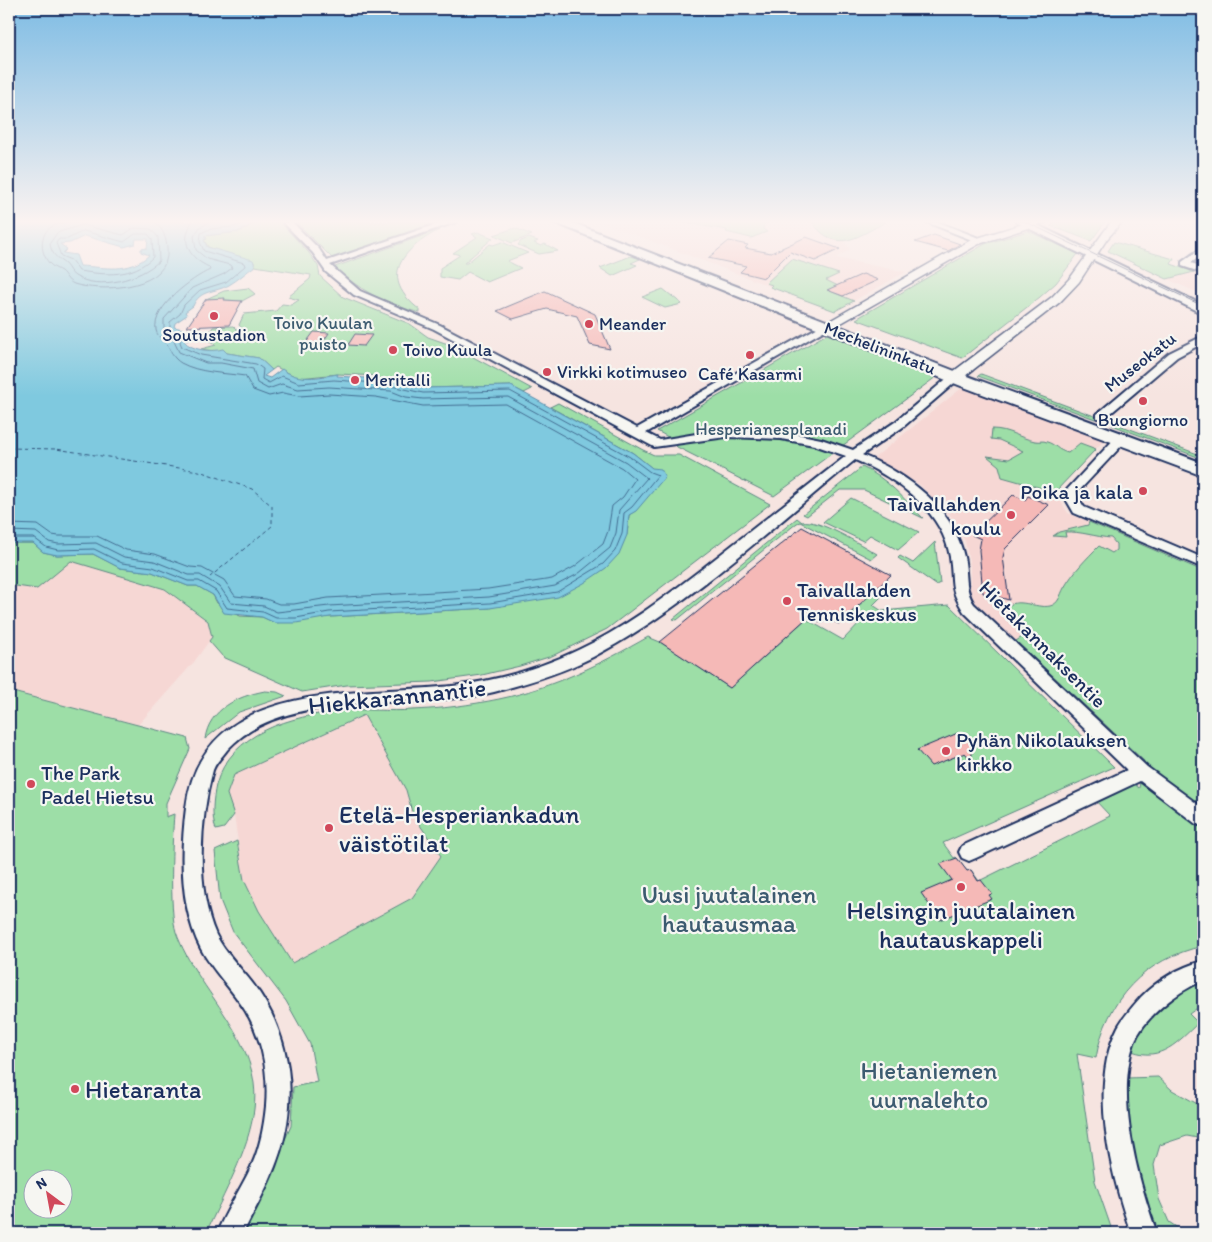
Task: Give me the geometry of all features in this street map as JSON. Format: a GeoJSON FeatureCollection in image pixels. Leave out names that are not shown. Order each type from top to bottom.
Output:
{"type":"FeatureCollection","features":[{"type":"Feature","properties":{"kind":"main road","name":"Mechelininkatu"},"geometry":{"type":"LineString","coordinates":[[716,280],[961,372],[1121,439],[1203,470]]}},
{"type":"Feature","properties":{"kind":"main road","name":"Mechelininkatu"},"geometry":{"type":"LineString","coordinates":[[729,280],[832,323]]}},
{"type":"Feature","properties":{"kind":"main road"},"geometry":{"type":"LineString","coordinates":[[1139,280],[1203,310]]}},
{"type":"Feature","properties":{"kind":"main road"},"geometry":{"type":"LineString","coordinates":[[1150,280],[1203,300]]}},
{"type":"Feature","properties":{"kind":"main road","name":"Mechelininkatu"},"geometry":{"type":"LineString","coordinates":[[961,372],[1101,416],[1203,453]]}},
{"type":"Feature","properties":{"kind":"street","name":"Hietakannaksentie"},"geometry":{"type":"LineString","coordinates":[[339,280],[357,294],[437,327],[636,434],[664,445],[726,433],[781,435],[817,442],[854,454],[898,477],[931,506],[943,521],[957,556],[958,584],[962,600],[1141,772],[1203,818]]}},
{"type":"Feature","properties":{"kind":"street"},"geometry":{"type":"LineString","coordinates":[[636,434],[909,280]]}},
{"type":"Feature","properties":{"kind":"street"},"geometry":{"type":"LineString","coordinates":[[961,372],[1054,301],[1071,280]]}},
{"type":"Feature","properties":{"kind":"street","name":"Museokatu"},"geometry":{"type":"LineString","coordinates":[[1101,416],[1173,355],[1203,339]]}},
{"type":"Feature","properties":{"kind":"street","name":"Hiekkarannantie"},"geometry":{"type":"LineString","coordinates":[[230,1233],[265,1165],[274,1131],[278,1083],[274,1056],[256,1007],[209,943],[197,912],[195,895],[195,804],[199,781],[205,765],[216,748],[229,735],[256,719],[319,701],[446,695],[488,688],[546,672],[595,650],[650,616],[854,454],[877,440],[934,398],[942,387],[961,372]]}},
{"type":"Feature","properties":{"kind":"street"},"geometry":{"type":"LineString","coordinates":[[1121,439],[1069,494],[1079,510],[1203,563]]}},
{"type":"Feature","properties":{"kind":"street"},"geometry":{"type":"LineString","coordinates":[[969,852],[1090,794],[1141,772]]}},
{"type":"Feature","properties":{"kind":"street"},"geometry":{"type":"LineString","coordinates":[[1144,1233],[1131,1199],[1119,1152],[1115,1116],[1119,1062],[1124,1039],[1132,1026],[1159,993],[1203,971]]}},
{"type":"Feature","properties":{"kind":"shaded area"},"geometry":{"type":"Polygon","coordinates":[[[753,280],[892,280],[835,311],[753,280]]]}},
{"type":"Feature","properties":{"kind":"shaded area"},"geometry":{"type":"Polygon","coordinates":[[[1169,280],[1203,280],[1203,295],[1169,280]]]}},
{"type":"Feature","properties":{"kind":"shaded area","name":"Taivallahden koulu"},"geometry":{"type":"Polygon","coordinates":[[[963,387],[1104,440],[1055,492],[1068,513],[1170,556],[1124,616],[1022,636],[1016,641],[975,602],[970,593],[970,566],[965,541],[951,516],[920,485],[874,458],[963,387]]]}},
{"type":"Feature","properties":{"kind":"shaded area"},"geometry":{"type":"Polygon","coordinates":[[[71,560],[165,589],[208,621],[212,637],[194,662],[138,725],[9,691],[9,585],[37,589],[71,560]]]}},
{"type":"Feature","properties":{"kind":"shaded area","name":"Etelä-Hesperiankadun väistötilat"},"geometry":{"type":"Polygon","coordinates":[[[365,715],[406,790],[413,815],[442,856],[412,898],[292,963],[259,911],[244,880],[234,816],[227,794],[234,775],[365,715]]]}},
{"type":"Feature","properties":{"kind":"green space","name":"Toivo Kuulan puisto"},"geometry":{"type":"Polygon","coordinates":[[[309,280],[324,280],[343,297],[410,324],[428,337],[451,345],[532,389],[524,393],[511,386],[424,388],[377,378],[378,376],[338,374],[299,378],[276,367],[272,370],[259,358],[201,349],[216,345],[206,338],[213,327],[233,326],[244,337],[248,336],[239,325],[244,314],[276,311],[282,304],[291,305],[299,300],[288,297],[309,280]]]}},
{"type":"Feature","properties":{"kind":"green space"},"geometry":{"type":"Polygon","coordinates":[[[350,280],[399,280],[400,287],[407,298],[420,310],[420,313],[374,296],[350,280]]]}},
{"type":"Feature","properties":{"kind":"green space"},"geometry":{"type":"Polygon","coordinates":[[[769,280],[826,280],[838,286],[828,290],[854,301],[835,311],[770,287],[772,285],[766,283],[769,280]]]}},
{"type":"Feature","properties":{"kind":"green space"},"geometry":{"type":"Polygon","coordinates":[[[923,280],[1058,280],[1040,297],[962,358],[856,319],[923,280]]]}},
{"type":"Feature","properties":{"kind":"green space"},"geometry":{"type":"Polygon","coordinates":[[[248,288],[255,294],[242,301],[206,299],[224,291],[248,288]]]}},
{"type":"Feature","properties":{"kind":"green space"},"geometry":{"type":"Polygon","coordinates":[[[663,289],[682,304],[665,308],[642,297],[663,289]]]}},
{"type":"Feature","properties":{"kind":"green space","name":"Hesperianesplanadi"},"geometry":{"type":"Polygon","coordinates":[[[827,334],[936,377],[774,496],[677,447],[668,437],[657,431],[827,334]]]}},
{"type":"Feature","properties":{"kind":"green space"},"geometry":{"type":"Polygon","coordinates":[[[981,374],[1097,417],[1095,419],[978,376],[981,374]]]}},
{"type":"Feature","properties":{"kind":"green space"},"geometry":{"type":"Polygon","coordinates":[[[558,403],[643,450],[654,455],[679,455],[770,504],[607,629],[552,656],[482,675],[432,682],[347,685],[302,692],[223,657],[209,641],[212,637],[208,621],[165,589],[71,561],[37,589],[9,585],[9,543],[33,543],[43,552],[57,555],[93,554],[120,568],[152,572],[188,586],[197,586],[213,595],[217,603],[240,616],[262,617],[275,623],[330,617],[490,608],[627,535],[629,515],[635,511],[643,500],[649,482],[652,468],[633,453],[550,407],[558,403]]]}},
{"type":"Feature","properties":{"kind":"green space"},"geometry":{"type":"Polygon","coordinates":[[[1114,423],[1203,456],[1203,459],[1112,425],[1114,423]]]}},
{"type":"Feature","properties":{"kind":"green space"},"geometry":{"type":"Polygon","coordinates":[[[992,429],[1004,430],[1035,441],[1046,441],[1068,453],[1080,443],[1096,449],[1055,492],[1002,477],[999,466],[987,456],[1009,459],[1023,451],[999,440],[991,439],[992,429]]]}},
{"type":"Feature","properties":{"kind":"green space"},"geometry":{"type":"Polygon","coordinates":[[[862,467],[887,483],[923,518],[864,490],[840,490],[807,516],[803,514],[862,467]]]}},
{"type":"Feature","properties":{"kind":"green space"},"geometry":{"type":"Polygon","coordinates":[[[851,498],[919,532],[898,550],[870,535],[863,541],[823,522],[851,498]]]}},
{"type":"Feature","properties":{"kind":"green space"},"geometry":{"type":"Polygon","coordinates":[[[797,518],[802,522],[818,524],[829,528],[877,554],[871,559],[800,522],[677,620],[673,619],[797,518]]]}},
{"type":"Feature","properties":{"kind":"green space"},"geometry":{"type":"Polygon","coordinates":[[[1089,522],[1203,571],[1203,946],[1182,952],[1146,972],[1119,1000],[1109,1017],[1101,1037],[1096,1058],[1077,1054],[1095,1181],[1113,1233],[243,1233],[291,1126],[293,1087],[317,1082],[310,1044],[286,1001],[233,932],[220,900],[215,851],[237,841],[244,880],[259,911],[292,963],[412,898],[441,856],[413,815],[406,790],[364,715],[234,775],[227,794],[234,815],[224,828],[216,830],[213,808],[216,785],[224,767],[235,752],[249,740],[265,730],[283,723],[322,713],[350,710],[445,708],[519,694],[576,674],[648,637],[660,642],[730,688],[806,619],[843,640],[863,619],[851,612],[876,590],[884,594],[873,605],[882,611],[949,605],[1114,767],[943,843],[954,858],[956,857],[967,871],[971,870],[979,881],[1110,816],[1094,799],[1131,781],[1139,788],[1144,761],[1016,641],[1022,637],[1023,631],[1005,608],[1015,603],[1053,605],[1076,571],[1099,546],[1112,553],[1116,550],[1116,544],[1111,538],[1071,532],[1065,532],[1066,537],[1053,536],[1059,532],[1088,525],[1089,522]]]}},
{"type":"Feature","properties":{"kind":"green space"},"geometry":{"type":"Polygon","coordinates":[[[935,542],[940,583],[936,585],[898,558],[900,556],[913,563],[935,542]]]}},
{"type":"Feature","properties":{"kind":"green space","name":"Hietaranta"},"geometry":{"type":"Polygon","coordinates":[[[9,691],[187,738],[190,749],[166,803],[166,817],[174,814],[172,908],[174,922],[176,932],[186,954],[239,1038],[249,1061],[254,1084],[254,1109],[247,1140],[206,1233],[9,1233],[9,691]]]}},
{"type":"Feature","properties":{"kind":"green space"},"geometry":{"type":"Polygon","coordinates":[[[265,691],[277,692],[286,696],[239,712],[205,739],[212,720],[226,706],[245,696],[265,691]]]}},
{"type":"Feature","properties":{"kind":"green space"},"geometry":{"type":"Polygon","coordinates":[[[1203,980],[1203,1004],[1189,1014],[1198,1023],[1176,1043],[1160,1052],[1142,1054],[1132,1051],[1142,1028],[1159,1007],[1180,991],[1203,980]]]}},
{"type":"Feature","properties":{"kind":"green space"},"geometry":{"type":"Polygon","coordinates":[[[1158,1077],[1172,1090],[1203,1107],[1203,1139],[1187,1136],[1160,1145],[1154,1165],[1159,1199],[1169,1222],[1185,1233],[1156,1233],[1150,1220],[1124,1120],[1127,1078],[1158,1077]]]}},
{"type":"Feature","properties":{"kind":"water"},"geometry":{"type":"Polygon","coordinates":[[[9,280],[237,280],[224,288],[204,294],[185,312],[187,315],[175,323],[174,327],[183,329],[194,337],[184,341],[192,347],[202,350],[223,349],[227,353],[259,358],[272,370],[264,376],[270,378],[282,369],[295,376],[309,378],[338,374],[337,376],[394,380],[409,386],[424,388],[511,386],[633,453],[652,468],[661,469],[665,477],[636,511],[629,515],[627,535],[619,554],[606,568],[558,597],[490,608],[330,617],[296,623],[275,623],[262,617],[224,613],[213,595],[197,586],[188,586],[152,572],[120,568],[93,554],[57,555],[43,552],[33,543],[9,543],[9,280]]]}},
{"type":"Feature","properties":{"kind":"building"},"geometry":{"type":"Polygon","coordinates":[[[850,280],[878,280],[843,296],[827,290],[850,280]]]}},
{"type":"Feature","properties":{"kind":"building","name":"Meander"},"geometry":{"type":"Polygon","coordinates":[[[545,291],[595,314],[610,349],[590,345],[577,316],[547,309],[513,319],[497,311],[545,291]]]}},
{"type":"Feature","properties":{"kind":"building","name":"Soutustadion"},"geometry":{"type":"Polygon","coordinates":[[[225,298],[224,300],[242,301],[229,325],[187,327],[206,299],[225,298]]]}},
{"type":"Feature","properties":{"kind":"building"},"geometry":{"type":"Polygon","coordinates":[[[314,332],[329,333],[318,349],[302,348],[314,332]]]}},
{"type":"Feature","properties":{"kind":"building"},"geometry":{"type":"Polygon","coordinates":[[[355,334],[372,335],[364,346],[348,345],[355,334]]]}},
{"type":"Feature","properties":{"kind":"building"},"geometry":{"type":"Polygon","coordinates":[[[1013,495],[1025,500],[1028,496],[1049,505],[1005,549],[1003,557],[1009,600],[983,593],[979,550],[981,539],[972,535],[1013,495]]]}},
{"type":"Feature","properties":{"kind":"building","name":"Taivallahden Tenniskeskus"},"geometry":{"type":"Polygon","coordinates":[[[802,527],[891,575],[839,624],[827,618],[822,623],[809,616],[730,688],[660,642],[802,527]]]}},
{"type":"Feature","properties":{"kind":"building","name":"Pyhän Nikolauksen kirkko"},"geometry":{"type":"Polygon","coordinates":[[[958,733],[969,737],[974,742],[971,760],[965,753],[931,766],[917,750],[958,733]]]}},
{"type":"Feature","properties":{"kind":"building","name":"Helsingin juutalainen hautauskappeli"},"geometry":{"type":"Polygon","coordinates":[[[957,858],[967,871],[971,870],[978,881],[981,880],[992,894],[989,895],[992,899],[940,920],[921,893],[952,880],[940,864],[957,858]]]}},
{"type":"Feature","properties":{"kind":"ferry route"},"geometry":{"type":"LineString","coordinates":[[9,448],[56,449],[199,471],[252,489],[272,506],[272,526],[210,577]]}},
{"type":"Feature","properties":{"kind":"tram line"},"geometry":{"type":"LineString","coordinates":[[1148,280],[1203,306]]}},
{"type":"Feature","properties":{"kind":"place","name":"Soutustadion"},"geometry":{"type":"Point","coordinates":[214,316]}},
{"type":"Feature","properties":{"kind":"place","name":"Meander"},"geometry":{"type":"Point","coordinates":[589,324]}},
{"type":"Feature","properties":{"kind":"place","name":"Toivo Kuula"},"geometry":{"type":"Point","coordinates":[393,350]}},
{"type":"Feature","properties":{"kind":"place","name":"Café Kasarmi"},"geometry":{"type":"Point","coordinates":[750,355]}},
{"type":"Feature","properties":{"kind":"place","name":"Virkki kotimuseo"},"geometry":{"type":"Point","coordinates":[547,372]}},
{"type":"Feature","properties":{"kind":"place","name":"Meritalli"},"geometry":{"type":"Point","coordinates":[355,380]}},
{"type":"Feature","properties":{"kind":"place","name":"Buongiorno"},"geometry":{"type":"Point","coordinates":[1143,401]}},
{"type":"Feature","properties":{"kind":"place","name":"Poika ja kala"},"geometry":{"type":"Point","coordinates":[1143,491]}},
{"type":"Feature","properties":{"kind":"place","name":"Taivallahden koulu"},"geometry":{"type":"Point","coordinates":[1011,515]}},
{"type":"Feature","properties":{"kind":"place","name":"Taivallahden Tenniskeskus"},"geometry":{"type":"Point","coordinates":[787,601]}},
{"type":"Feature","properties":{"kind":"place","name":"Pyhän Nikolauksen kirkko"},"geometry":{"type":"Point","coordinates":[946,751]}},
{"type":"Feature","properties":{"kind":"place","name":"The Park Padel Hietsu"},"geometry":{"type":"Point","coordinates":[31,784]}},
{"type":"Feature","properties":{"kind":"place","name":"Etelä-Hesperiankadun väistötilat"},"geometry":{"type":"Point","coordinates":[329,828]}},
{"type":"Feature","properties":{"kind":"place","name":"Helsingin juutalainen hautauskappeli"},"geometry":{"type":"Point","coordinates":[961,887]}},
{"type":"Feature","properties":{"kind":"place","name":"Hietaranta"},"geometry":{"type":"Point","coordinates":[75,1089]}},
{"type":"Feature","properties":{"kind":"park label","name":"Uusi juutalainen hautausmaa"},"geometry":{"type":"Point","coordinates":[729,908]}},
{"type":"Feature","properties":{"kind":"park label","name":"Hietaniemen uurnalehto"},"geometry":{"type":"Point","coordinates":[929,1084]}}]}
